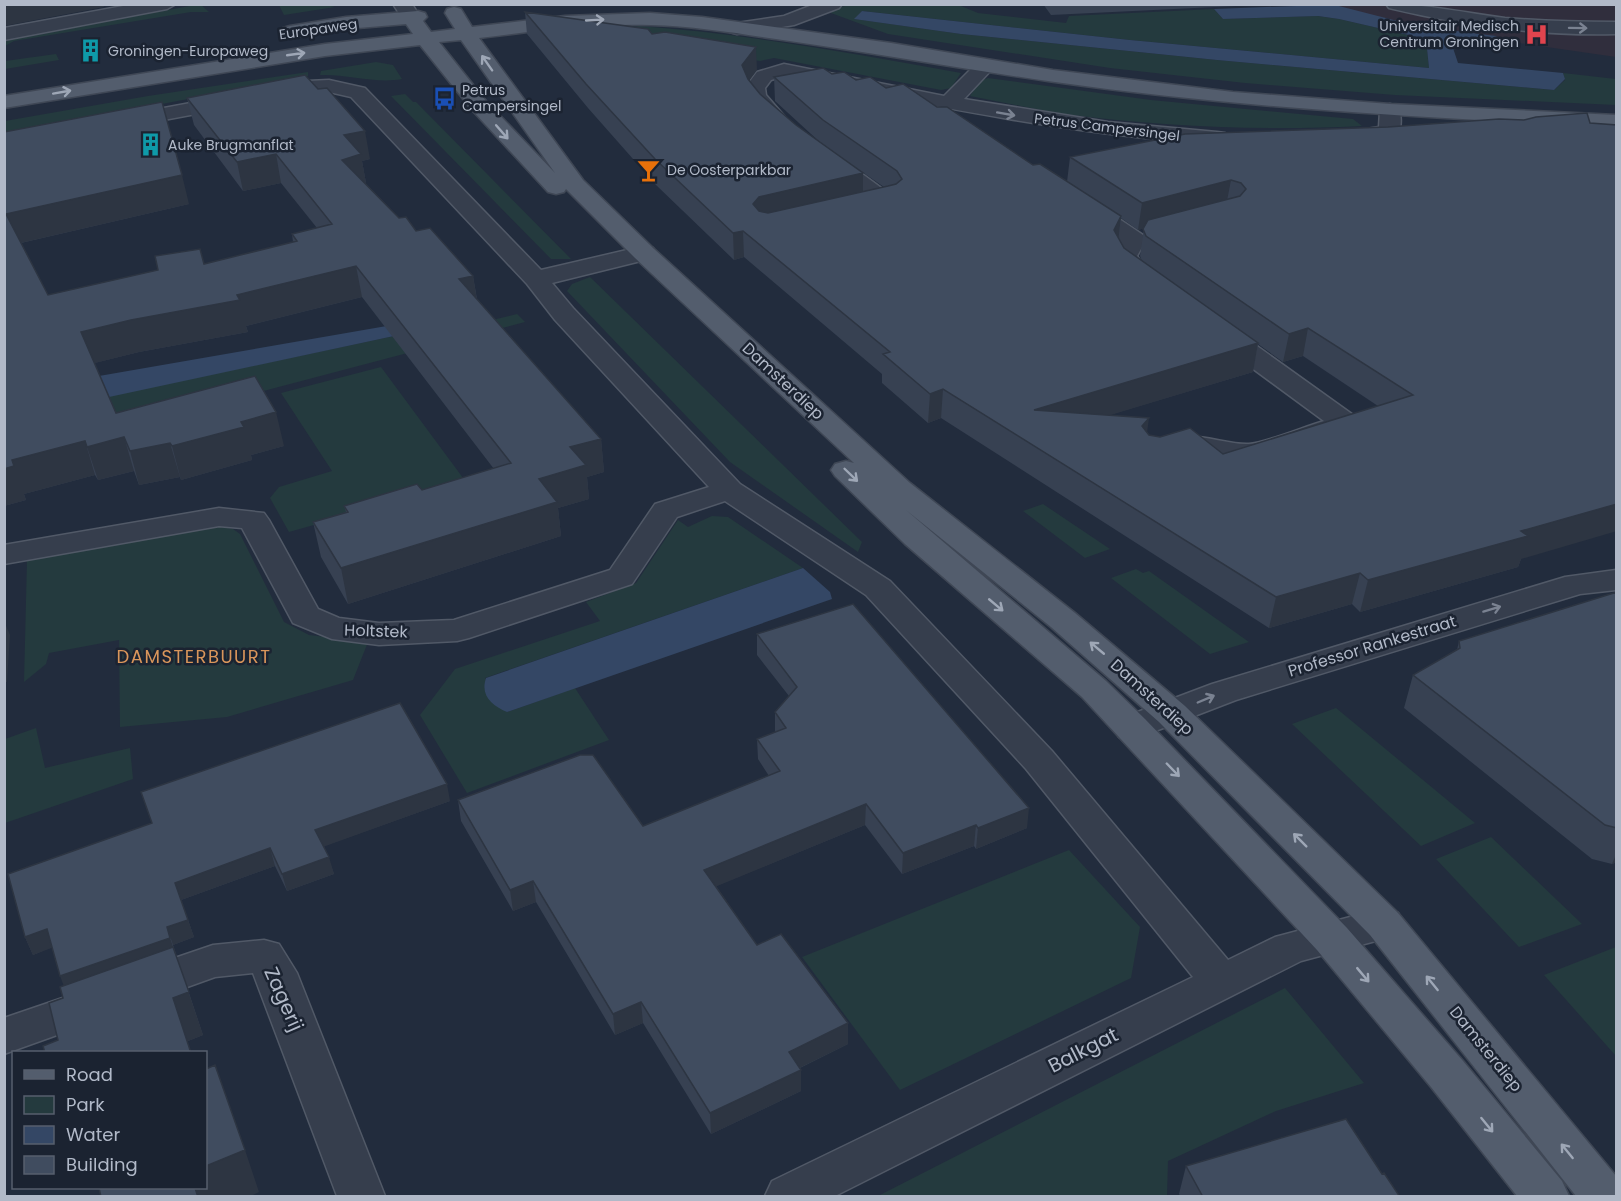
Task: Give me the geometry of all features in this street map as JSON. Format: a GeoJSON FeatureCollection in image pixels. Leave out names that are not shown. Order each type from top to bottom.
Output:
{"type":"FeatureCollection","features":[{"type":"Feature","properties":{"kind":"main road"},"geometry":{"type":"LineString","coordinates":[[452,9],[478,11]]}},
{"type":"Feature","properties":{"kind":"main road","name":"Europaweg"},"geometry":{"type":"LineString","coordinates":[[4,102],[260,59],[452,9]]}},
{"type":"Feature","properties":{"kind":"main road","name":"Damsterdiep"},"geometry":{"type":"LineString","coordinates":[[452,9],[575,185],[635,255],[916,537],[1094,689],[1132,728],[1332,939],[1447,1074],[1545,1197]]}},
{"type":"Feature","properties":{"kind":"main road"},"geometry":{"type":"LineString","coordinates":[[412,20],[467,33],[565,22],[623,19],[787,21],[891,49]]}},
{"type":"Feature","properties":{"kind":"main road"},"geometry":{"type":"LineString","coordinates":[[740,19],[985,66],[1191,93],[1390,110],[1617,121]]}},
{"type":"Feature","properties":{"kind":"main road","name":"Europaweg"},"geometry":{"type":"LineString","coordinates":[[266,36],[346,23],[412,20]]}},
{"type":"Feature","properties":{"kind":"main road","name":"Damsterdiep"},"geometry":{"type":"LineString","coordinates":[[412,20],[513,144],[899,489],[967,546],[1063,620],[1172,714],[1384,924],[1604,1197]]}},
{"type":"Feature","properties":{"kind":"street"},"geometry":{"type":"LineString","coordinates":[[4,34],[167,4]]}},
{"type":"Feature","properties":{"kind":"street"},"geometry":{"type":"LineString","coordinates":[[787,21],[833,4]]}},
{"type":"Feature","properties":{"kind":"street"},"geometry":{"type":"LineString","coordinates":[[1395,4],[1445,15],[1507,24],[1617,28]]}},
{"type":"Feature","properties":{"kind":"street"},"geometry":{"type":"LineString","coordinates":[[971,130],[958,119],[948,104],[985,66]]}},
{"type":"Feature","properties":{"kind":"street","name":"Petrus Campersingel"},"geometry":{"type":"LineString","coordinates":[[843,213],[887,203],[782,126],[756,96],[756,88],[764,76],[784,70],[948,104],[1084,127],[1164,136],[1234,139]]}},
{"type":"Feature","properties":{"kind":"street"},"geometry":{"type":"LineString","coordinates":[[98,126],[308,87],[329,86],[358,92],[536,279],[564,314],[729,490],[878,588],[1039,760],[1221,981]]}},
{"type":"Feature","properties":{"kind":"street"},"geometry":{"type":"LineString","coordinates":[[1326,139],[1361,138],[1389,131],[1390,110]]}},
{"type":"Feature","properties":{"kind":"street"},"geometry":{"type":"LineString","coordinates":[[1065,194],[1144,237],[1125,256],[1131,268],[1168,295]]}},
{"type":"Feature","properties":{"kind":"street"},"geometry":{"type":"LineString","coordinates":[[536,279],[635,255]]}},
{"type":"Feature","properties":{"kind":"street"},"geometry":{"type":"LineString","coordinates":[[1155,456],[1191,444],[1251,453],[1346,423],[1196,315]]}},
{"type":"Feature","properties":{"kind":"street","name":"Holtstek"},"geometry":{"type":"LineString","coordinates":[[4,555],[219,517],[253,520],[304,616],[332,628],[379,634],[456,630],[621,577],[666,511],[729,490]]}},
{"type":"Feature","properties":{"kind":"street","name":"Professor Rankestraat"},"geometry":{"type":"LineString","coordinates":[[1132,728],[1224,692],[1576,584],[1617,580]]}},
{"type":"Feature","properties":{"kind":"street","name":"Balkgat"},"geometry":{"type":"LineString","coordinates":[[789,1197],[1290,948],[1384,924]]}},
{"type":"Feature","properties":{"kind":"street","name":"Zagerij"},"geometry":{"type":"LineString","coordinates":[[4,1036],[213,961],[264,956],[276,973],[361,1197]]}},
{"type":"Feature","properties":{"kind":"shaded area","name":"Universitair Medisch Centrum Groningen"},"geometry":{"type":"Polygon","coordinates":[[[1315,5],[1616,5],[1616,57],[1380,23],[1315,5]]]}},
{"type":"Feature","properties":{"kind":"green space"},"geometry":{"type":"Polygon","coordinates":[[[200,4],[209,12],[191,12],[14,41],[5,46],[5,41],[200,4]]]}},
{"type":"Feature","properties":{"kind":"green space"},"geometry":{"type":"Polygon","coordinates":[[[956,4],[978,13],[1066,23],[1069,16],[1214,9],[1223,19],[1317,16],[1426,39],[1429,68],[1130,40],[862,11],[855,19],[961,34],[1217,60],[1554,90],[1565,80],[1563,73],[1616,79],[1616,105],[1395,95],[1245,83],[1110,68],[888,34],[831,13],[834,9],[848,5],[956,4]]]}},
{"type":"Feature","properties":{"kind":"green space"},"geometry":{"type":"Polygon","coordinates":[[[279,5],[328,5],[335,7],[284,15],[279,5]]]}},
{"type":"Feature","properties":{"kind":"green space"},"geometry":{"type":"Polygon","coordinates":[[[640,26],[761,39],[961,73],[951,88],[941,90],[774,58],[760,61],[559,31],[640,26]]]}},
{"type":"Feature","properties":{"kind":"green space"},"geometry":{"type":"Polygon","coordinates":[[[56,54],[59,60],[5,69],[5,61],[56,54]]]}},
{"type":"Feature","properties":{"kind":"green space"},"geometry":{"type":"Polygon","coordinates":[[[376,62],[393,65],[402,79],[382,80],[320,75],[321,71],[376,62]]]}},
{"type":"Feature","properties":{"kind":"green space"},"geometry":{"type":"Polygon","coordinates":[[[308,72],[308,76],[5,134],[5,121],[148,96],[308,72]]]}},
{"type":"Feature","properties":{"kind":"green space"},"geometry":{"type":"Polygon","coordinates":[[[988,78],[1151,100],[1353,119],[1362,126],[1214,127],[1065,114],[970,96],[980,81],[988,78]]]}},
{"type":"Feature","properties":{"kind":"green space"},"geometry":{"type":"Polygon","coordinates":[[[405,94],[416,102],[571,259],[551,259],[391,96],[405,94]]]}},
{"type":"Feature","properties":{"kind":"green space"},"geometry":{"type":"Polygon","coordinates":[[[590,277],[862,542],[858,552],[730,462],[567,291],[572,284],[590,277]]]}},
{"type":"Feature","properties":{"kind":"green space"},"geometry":{"type":"Polygon","coordinates":[[[517,314],[525,322],[165,417],[124,440],[104,397],[394,336],[480,323],[517,314]]]}},
{"type":"Feature","properties":{"kind":"green space"},"geometry":{"type":"Polygon","coordinates":[[[381,367],[466,482],[289,532],[270,498],[279,487],[332,471],[281,393],[381,367]]]}},
{"type":"Feature","properties":{"kind":"green space"},"geometry":{"type":"Polygon","coordinates":[[[1043,504],[1110,549],[1085,558],[1023,511],[1043,504]]]}},
{"type":"Feature","properties":{"kind":"green space"},"geometry":{"type":"Polygon","coordinates":[[[712,516],[728,517],[803,568],[485,678],[507,712],[575,688],[609,740],[467,793],[420,715],[455,669],[600,621],[586,602],[636,583],[678,520],[688,527],[712,516]]]}},
{"type":"Feature","properties":{"kind":"green space"},"geometry":{"type":"Polygon","coordinates":[[[218,526],[233,529],[240,534],[284,622],[309,635],[368,642],[353,680],[227,717],[120,727],[119,640],[49,653],[46,664],[24,682],[27,560],[218,526]]]}},
{"type":"Feature","properties":{"kind":"green space"},"geometry":{"type":"Polygon","coordinates":[[[1136,569],[1143,573],[1149,571],[1249,642],[1210,654],[1111,578],[1136,569]]]}},
{"type":"Feature","properties":{"kind":"green space"},"geometry":{"type":"Polygon","coordinates":[[[1336,708],[1475,823],[1421,846],[1292,724],[1336,708]]]}},
{"type":"Feature","properties":{"kind":"green space"},"geometry":{"type":"Polygon","coordinates":[[[36,728],[45,768],[130,748],[133,779],[5,823],[5,739],[36,728]]]}},
{"type":"Feature","properties":{"kind":"green space"},"geometry":{"type":"Polygon","coordinates":[[[1491,837],[1582,924],[1519,947],[1436,859],[1491,837]]]}},
{"type":"Feature","properties":{"kind":"green space"},"geometry":{"type":"Polygon","coordinates":[[[1069,850],[1140,927],[1131,978],[900,1090],[802,957],[1069,850]]]}},
{"type":"Feature","properties":{"kind":"green space"},"geometry":{"type":"Polygon","coordinates":[[[1616,947],[1616,1056],[1544,975],[1616,947]]]}},
{"type":"Feature","properties":{"kind":"green space"},"geometry":{"type":"Polygon","coordinates":[[[1285,988],[1364,1083],[1276,1111],[1168,1161],[1167,1196],[878,1196],[1285,988]]]}},
{"type":"Feature","properties":{"kind":"water"},"geometry":{"type":"Polygon","coordinates":[[[1335,5],[1417,26],[1496,36],[1503,43],[1452,45],[1458,63],[1563,73],[1565,79],[1554,90],[1217,60],[961,34],[854,19],[862,11],[1130,40],[1429,68],[1426,39],[1318,16],[1223,19],[1214,9],[1335,5]]]}},
{"type":"Feature","properties":{"kind":"water"},"geometry":{"type":"Polygon","coordinates":[[[404,323],[394,336],[95,400],[99,376],[404,323]]]}},
{"type":"Feature","properties":{"kind":"water"},"geometry":{"type":"Polygon","coordinates":[[[803,568],[830,592],[832,599],[507,712],[492,703],[486,695],[486,678],[803,568]]]}},
{"type":"Feature","properties":{"kind":"building"},"geometry":{"type":"Polygon","coordinates":[[[525,12],[648,29],[652,34],[665,32],[756,47],[742,65],[748,79],[760,94],[796,125],[863,173],[759,197],[753,204],[759,211],[768,213],[896,184],[902,179],[897,171],[823,120],[774,77],[823,68],[832,74],[844,72],[856,80],[870,77],[886,88],[903,84],[937,107],[947,107],[1033,165],[1040,164],[1121,216],[1114,230],[1124,248],[1258,343],[1034,410],[1149,418],[1142,426],[1149,435],[1160,437],[1190,428],[1223,454],[1413,395],[1308,328],[1289,334],[1146,236],[1143,229],[1148,220],[1240,196],[1246,189],[1241,183],[1231,180],[1142,203],[1070,157],[1185,134],[1388,127],[1499,119],[1524,120],[1587,113],[1590,123],[1617,125],[1617,504],[1521,531],[1528,536],[1368,580],[1360,573],[1276,597],[943,389],[930,394],[883,354],[890,352],[743,231],[733,233],[655,159],[586,84],[525,12]]]}},
{"type":"Feature","properties":{"kind":"building"},"geometry":{"type":"Polygon","coordinates":[[[305,75],[318,89],[327,88],[365,131],[344,135],[361,154],[342,160],[399,218],[406,217],[416,231],[430,228],[473,276],[459,279],[601,439],[570,447],[586,465],[539,479],[557,502],[341,568],[313,522],[348,512],[344,506],[417,484],[422,490],[511,463],[356,266],[237,295],[240,300],[131,320],[81,332],[116,413],[255,376],[276,412],[241,422],[244,427],[172,446],[170,443],[130,451],[124,437],[87,447],[85,441],[12,460],[14,466],[4,469],[4,132],[162,102],[182,175],[6,214],[48,295],[158,270],[155,256],[200,249],[204,264],[297,241],[292,234],[332,224],[276,154],[237,162],[187,98],[305,75]]]}},
{"type":"Feature","properties":{"kind":"building"},"geometry":{"type":"Polygon","coordinates":[[[1617,592],[1617,828],[1605,825],[1413,675],[1460,648],[1459,641],[1617,592]]]}},
{"type":"Feature","properties":{"kind":"building"},"geometry":{"type":"Polygon","coordinates":[[[853,604],[1029,808],[978,828],[976,825],[903,853],[866,804],[704,870],[757,945],[781,934],[848,1023],[789,1052],[801,1070],[710,1113],[641,1002],[613,1014],[533,881],[510,890],[458,800],[580,755],[593,755],[643,826],[780,771],[757,739],[786,728],[775,712],[797,687],[757,634],[853,604]]]}},
{"type":"Feature","properties":{"kind":"building"},"geometry":{"type":"Polygon","coordinates":[[[400,703],[447,784],[315,830],[329,857],[282,874],[270,848],[175,883],[188,920],[167,927],[170,938],[60,976],[47,929],[25,937],[8,874],[152,823],[141,792],[400,703]]]}},
{"type":"Feature","properties":{"kind":"building"},"geometry":{"type":"Polygon","coordinates":[[[173,947],[189,992],[173,998],[190,1051],[44,1051],[43,1046],[58,1040],[49,1003],[63,998],[60,987],[173,947]]]}},
{"type":"Feature","properties":{"kind":"building"},"geometry":{"type":"Polygon","coordinates":[[[215,1065],[245,1150],[207,1166],[207,1069],[215,1065]]]}},
{"type":"Feature","properties":{"kind":"building"},"geometry":{"type":"Polygon","coordinates":[[[1346,1119],[1400,1197],[1203,1197],[1186,1166],[1346,1119]]]}},
{"type":"Feature","properties":{"kind":"building"},"geometry":{"type":"Polygon","coordinates":[[[99,1189],[195,1189],[198,1197],[101,1197],[99,1189]]]}},
{"type":"Feature","properties":{"kind":"place","name":"Universitair Medisch Centrum Groningen"},"geometry":{"type":"Point","coordinates":[1537,34]}},
{"type":"Feature","properties":{"kind":"place","name":"Groningen-Europaweg"},"geometry":{"type":"Point","coordinates":[90,51]}},
{"type":"Feature","properties":{"kind":"place","name":"Petrus Campersingel"},"geometry":{"type":"Point","coordinates":[444,98]}},
{"type":"Feature","properties":{"kind":"place","name":"Auke Brugmanflat"},"geometry":{"type":"Point","coordinates":[150,145]}},
{"type":"Feature","properties":{"kind":"place","name":"De Oosterparkbar"},"geometry":{"type":"Point","coordinates":[649,170]}},
{"type":"Feature","properties":{"kind":"district","name":"DAMSTERBUURT"},"geometry":{"type":"Point","coordinates":[194,656]}}]}
